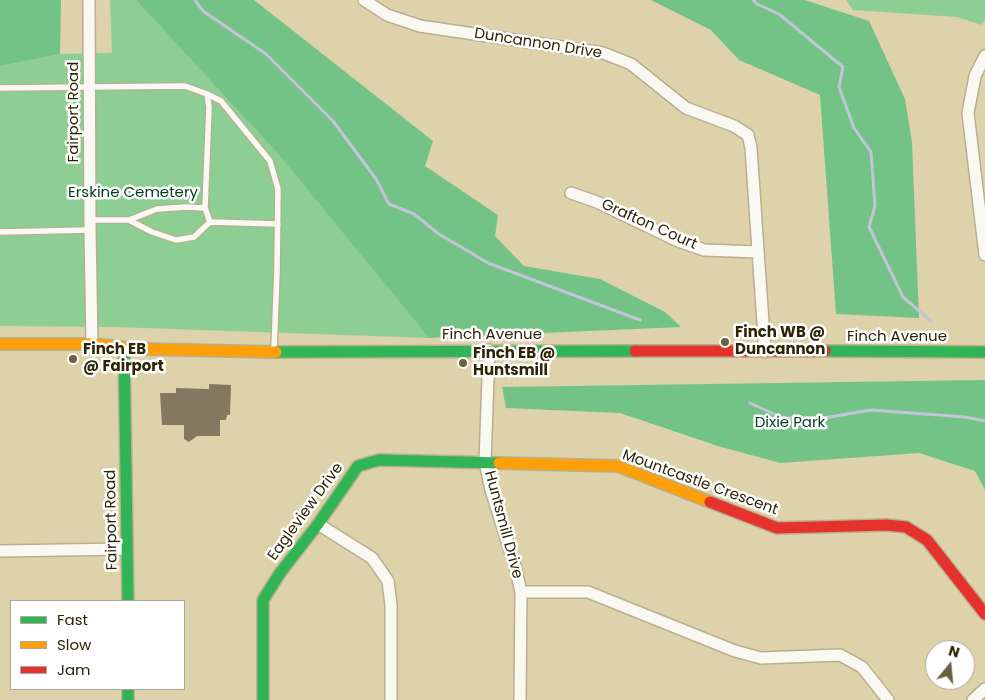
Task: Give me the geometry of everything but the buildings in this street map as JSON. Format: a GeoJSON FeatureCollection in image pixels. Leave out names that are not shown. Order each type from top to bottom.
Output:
{"type":"FeatureCollection","features":[{"type":"Feature","properties":{"kind":"street","name":"Fairport Road"},"geometry":{"type":"LineString","coordinates":[[89,0],[92,344]]}},
{"type":"Feature","properties":{"kind":"street","name":"Duncannon Drive"},"geometry":{"type":"LineString","coordinates":[[364,0],[386,15],[420,26],[604,53],[631,64],[686,108],[734,126],[748,135],[751,148],[765,352]]}},
{"type":"Feature","properties":{"kind":"street"},"geometry":{"type":"LineString","coordinates":[[985,56],[975,76],[968,113],[985,255]]}},
{"type":"Feature","properties":{"kind":"street","name":"Grafton Court"},"geometry":{"type":"LineString","coordinates":[[571,193],[597,202],[704,250],[758,252]]}},
{"type":"Feature","properties":{"kind":"street","name":"Finch Avenue"},"geometry":{"type":"LineString","coordinates":[[0,344],[92,344],[124,348],[274,352],[489,350],[985,352]]}},
{"type":"Feature","properties":{"kind":"street","name":"Fairport Road"},"geometry":{"type":"LineString","coordinates":[[124,348],[128,600]]}},
{"type":"Feature","properties":{"kind":"street","name":"Huntsmill Drive"},"geometry":{"type":"LineString","coordinates":[[489,350],[486,462],[491,490],[515,566],[521,592],[520,700]]}},
{"type":"Feature","properties":{"kind":"street","name":"Eagleview Drive"},"geometry":{"type":"LineString","coordinates":[[263,700],[264,600],[280,573],[318,524],[358,466],[378,460],[486,462]]}},
{"type":"Feature","properties":{"kind":"street","name":"Mountcastle Crescent"},"geometry":{"type":"LineString","coordinates":[[486,462],[618,466],[777,528],[888,525],[906,527],[927,540],[985,614]]}},
{"type":"Feature","properties":{"kind":"street"},"geometry":{"type":"LineString","coordinates":[[318,524],[372,558],[388,581],[391,605],[391,700]]}},
{"type":"Feature","properties":{"kind":"street"},"geometry":{"type":"LineString","coordinates":[[0,550],[126,549]]}},
{"type":"Feature","properties":{"kind":"street"},"geometry":{"type":"LineString","coordinates":[[521,592],[588,592],[735,651],[761,658],[840,655],[862,667],[888,700]]}},
{"type":"Feature","properties":{"kind":"street"},"geometry":{"type":"LineString","coordinates":[[973,700],[985,689]]}},
{"type":"Feature","properties":{"kind":"lane"},"geometry":{"type":"LineString","coordinates":[[0,88],[185,86],[222,101],[270,161],[278,189],[274,352]]}},
{"type":"Feature","properties":{"kind":"lane"},"geometry":{"type":"LineString","coordinates":[[207,94],[209,107],[205,208],[210,222]]}},
{"type":"Feature","properties":{"kind":"lane"},"geometry":{"type":"LineString","coordinates":[[0,232],[129,220],[157,209],[205,208]]}},
{"type":"Feature","properties":{"kind":"lane"},"geometry":{"type":"LineString","coordinates":[[129,220],[152,232],[176,240],[194,238],[210,222],[278,224]]}},
{"type":"Feature","properties":{"kind":"green space"},"geometry":{"type":"Polygon","coordinates":[[[0,0],[61,0],[60,54],[0,66],[0,0]]]}},
{"type":"Feature","properties":{"kind":"green space","name":"Erskine Cemetery"},"geometry":{"type":"Polygon","coordinates":[[[110,0],[136,0],[279,155],[429,338],[116,327],[0,326],[0,66],[60,54],[112,53],[110,0]]]}},
{"type":"Feature","properties":{"kind":"green space"},"geometry":{"type":"Polygon","coordinates":[[[136,0],[254,0],[433,141],[425,166],[498,215],[495,236],[524,266],[600,279],[665,312],[681,327],[429,338],[279,155],[136,0]]]}},
{"type":"Feature","properties":{"kind":"green space"},"geometry":{"type":"Polygon","coordinates":[[[651,0],[805,0],[869,21],[905,99],[912,142],[919,318],[836,314],[820,95],[739,60],[711,30],[651,0]]]}},
{"type":"Feature","properties":{"kind":"green space"},"geometry":{"type":"Polygon","coordinates":[[[846,0],[985,0],[985,19],[982,25],[957,17],[853,10],[846,0]]]}},
{"type":"Feature","properties":{"kind":"green space","name":"Dixie Park"},"geometry":{"type":"Polygon","coordinates":[[[985,380],[985,490],[975,471],[919,453],[780,463],[718,446],[620,413],[506,408],[502,387],[985,380]]]}},
{"type":"Feature","properties":{"kind":"waterway"},"geometry":{"type":"LineString","coordinates":[[195,0],[203,11],[266,54],[333,121],[376,179],[389,204],[414,214],[439,234],[488,263],[640,320]]}},
{"type":"Feature","properties":{"kind":"waterway"},"geometry":{"type":"LineString","coordinates":[[753,0],[757,4],[779,14],[843,67],[839,87],[854,128],[871,152],[875,206],[869,227],[903,297],[931,321]]}},
{"type":"Feature","properties":{"kind":"waterway"},"geometry":{"type":"LineString","coordinates":[[750,403],[783,418],[824,418],[871,410],[965,417],[985,421]]}},
{"type":"Feature","properties":{"kind":"traffic: fast"},"geometry":{"type":"LineString","coordinates":[[124,348],[128,600]]}},
{"type":"Feature","properties":{"kind":"traffic: fast"},"geometry":{"type":"LineString","coordinates":[[276,352],[635,351]]}},
{"type":"Feature","properties":{"kind":"traffic: fast"},"geometry":{"type":"LineString","coordinates":[[825,351],[985,352]]}},
{"type":"Feature","properties":{"kind":"traffic: fast"},"geometry":{"type":"LineString","coordinates":[[263,700],[263,600],[280,573],[318,524],[358,466],[379,460],[499,463]]}},
{"type":"Feature","properties":{"kind":"traffic: fast"},"geometry":{"type":"LineString","coordinates":[[128,690],[128,700]]}},
{"type":"Feature","properties":{"kind":"traffic: slow"},"geometry":{"type":"LineString","coordinates":[[0,344],[92,344],[139,349],[276,352]]}},
{"type":"Feature","properties":{"kind":"traffic: slow"},"geometry":{"type":"LineString","coordinates":[[499,463],[618,466],[710,502]]}},
{"type":"Feature","properties":{"kind":"traffic: jam"},"geometry":{"type":"LineString","coordinates":[[635,351],[825,351]]}},
{"type":"Feature","properties":{"kind":"traffic: jam"},"geometry":{"type":"LineString","coordinates":[[710,502],[777,528],[887,525],[906,527],[927,540],[985,614]]}},
{"type":"Feature","properties":{"kind":"place","name":"Finch WB @ Duncannon"},"geometry":{"type":"Point","coordinates":[725,342]}},
{"type":"Feature","properties":{"kind":"place","name":"Finch EB @ Fairport"},"geometry":{"type":"Point","coordinates":[73,359]}},
{"type":"Feature","properties":{"kind":"place","name":"Finch EB @ Huntsmill"},"geometry":{"type":"Point","coordinates":[463,363]}}]}
